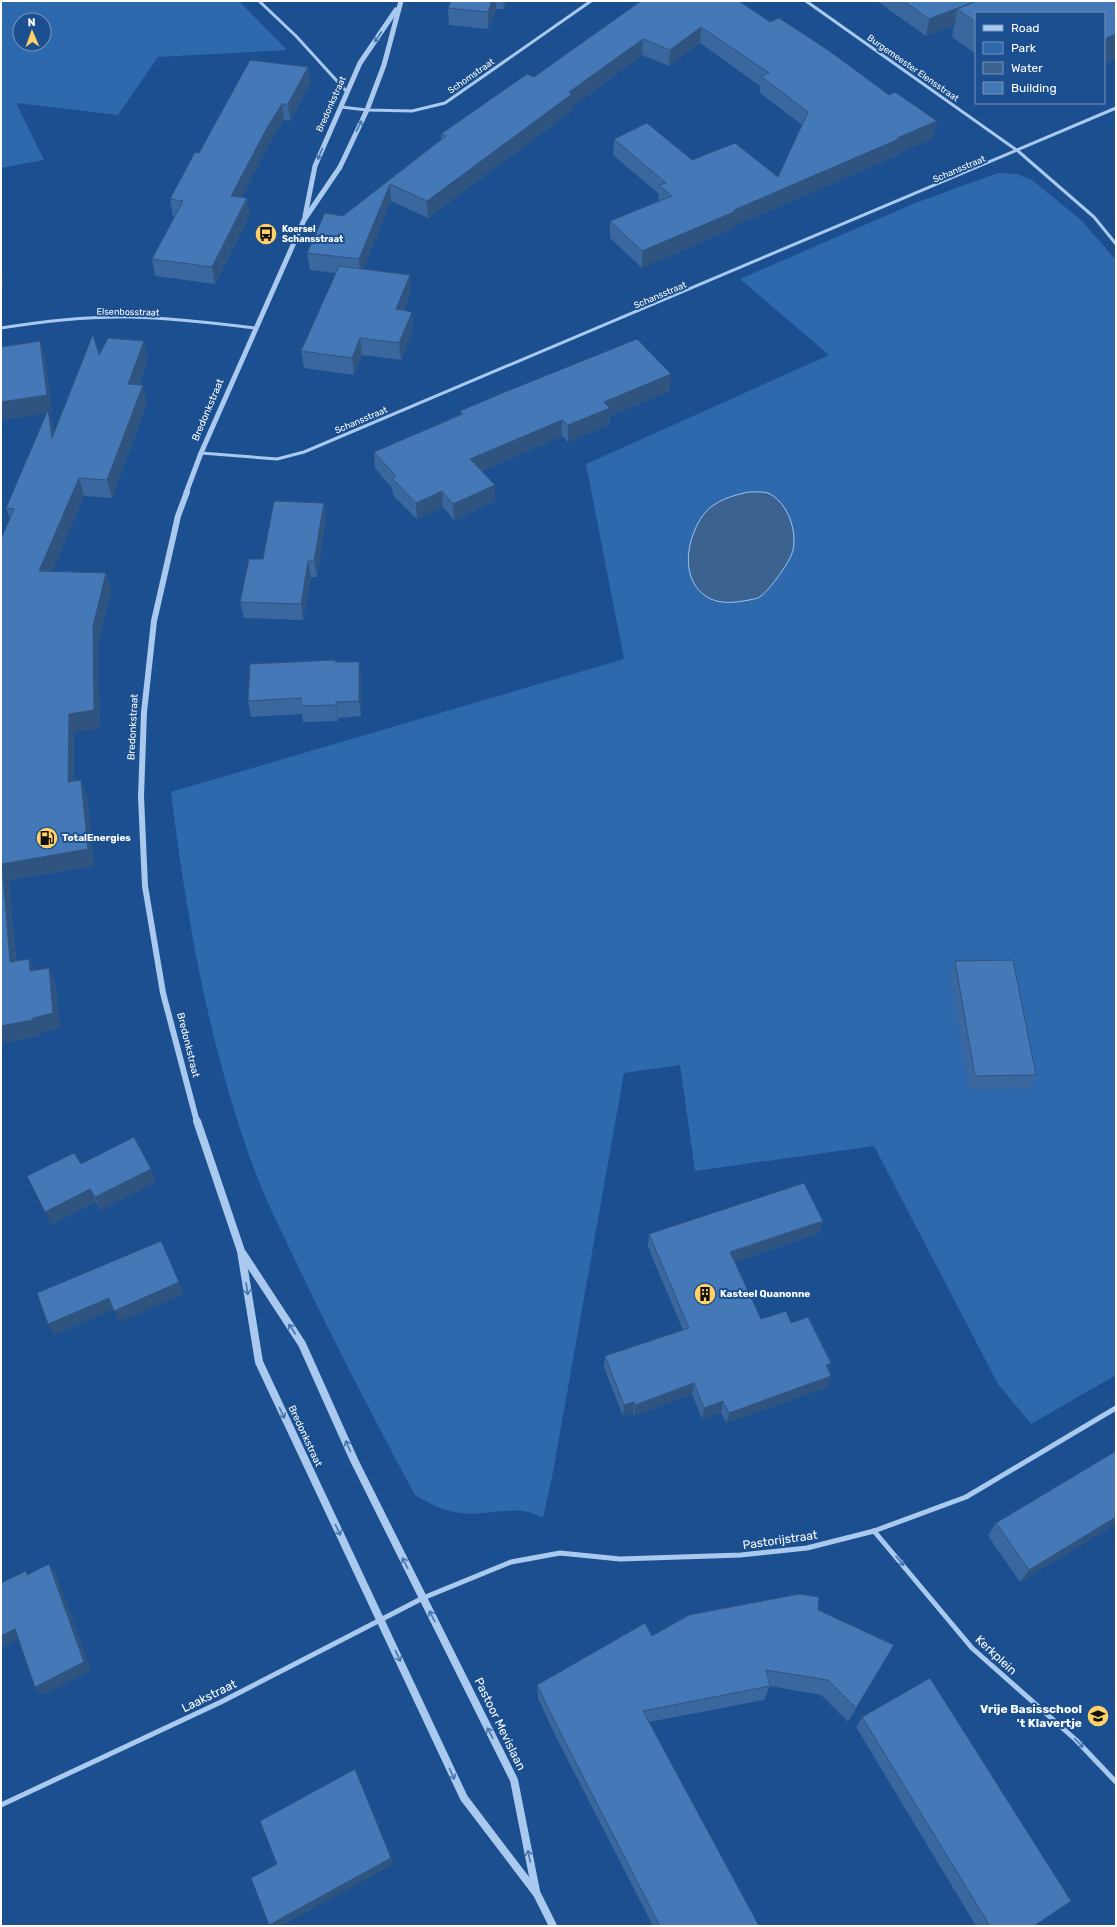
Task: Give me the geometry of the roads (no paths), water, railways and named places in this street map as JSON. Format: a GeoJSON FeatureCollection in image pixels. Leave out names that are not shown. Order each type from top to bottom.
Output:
{"type":"FeatureCollection","features":[{"type":"Feature","properties":{"kind":"street"},"geometry":{"type":"LineString","coordinates":[[259,1],[296,36],[347,92]]}},
{"type":"Feature","properties":{"kind":"street","name":"Schomstraat"},"geometry":{"type":"LineString","coordinates":[[341,107],[367,110],[412,111],[445,103],[591,1]]}},
{"type":"Feature","properties":{"kind":"street","name":"Burgemeester Elensstraat"},"geometry":{"type":"LineString","coordinates":[[806,1],[1018,151],[1094,217],[1116,244]]}},
{"type":"Feature","properties":{"kind":"street","name":"Bredonkstraat"},"geometry":{"type":"LineString","coordinates":[[304,220],[315,166],[347,92],[360,63],[400,3]]}},
{"type":"Feature","properties":{"kind":"street","name":"Bredonkstraat"},"geometry":{"type":"LineString","coordinates":[[382,1620],[259,1362],[241,1250],[190,1099],[163,993],[145,886],[141,797],[144,712],[150,644],[178,516],[201,453],[304,220],[340,167],[367,110],[384,65],[400,3]]}},
{"type":"Feature","properties":{"kind":"street","name":"Schansstraat"},"geometry":{"type":"LineString","coordinates":[[201,453],[277,459],[304,452],[1018,151],[1116,108]]}},
{"type":"Feature","properties":{"kind":"street","name":"Elsenbosstraat"},"geometry":{"type":"LineString","coordinates":[[1,328],[36,323],[114,317],[206,322],[255,328]]}},
{"type":"Feature","properties":{"kind":"street","name":"Bredonkstraat"},"geometry":{"type":"LineString","coordinates":[[241,1250],[302,1344],[354,1460],[423,1598]]}},
{"type":"Feature","properties":{"kind":"street","name":"Pastorijstraat"},"geometry":{"type":"LineString","coordinates":[[423,1598],[511,1562],[560,1553],[620,1559],[741,1555],[807,1548],[874,1531],[921,1515],[966,1497],[1116,1408]]}},
{"type":"Feature","properties":{"kind":"street","name":"Kerkplein"},"geometry":{"type":"LineString","coordinates":[[874,1531],[972,1648],[1076,1740],[1116,1782]]}},
{"type":"Feature","properties":{"kind":"street","name":"Laakstraat"},"geometry":{"type":"LineString","coordinates":[[1,1805],[221,1702],[423,1598]]}},
{"type":"Feature","properties":{"kind":"street","name":"Pastoor Mevislaan"},"geometry":{"type":"LineString","coordinates":[[423,1598],[514,1780],[537,1894]]}},
{"type":"Feature","properties":{"kind":"street","name":"Pastoor Mevislaan"},"geometry":{"type":"LineString","coordinates":[[382,1620],[464,1798],[537,1894],[552,1926]]}},
{"type":"Feature","properties":{"kind":"water"},"geometry":{"type":"Polygon","coordinates":[[[749,492],[768,493],[782,504],[790,518],[794,534],[793,550],[784,568],[775,581],[760,597],[737,602],[719,602],[708,598],[703,594],[691,577],[688,556],[693,533],[708,509],[718,502],[730,497],[749,492]]]}},
{"type":"Feature","properties":{"kind":"place","name":"Koersel Schansstraat"},"geometry":{"type":"Point","coordinates":[266,234]}},
{"type":"Feature","properties":{"kind":"place","name":"TotalEnergies"},"geometry":{"type":"Point","coordinates":[47,838]}},
{"type":"Feature","properties":{"kind":"place","name":"Kasteel Quanonne"},"geometry":{"type":"Point","coordinates":[705,1294]}},
{"type":"Feature","properties":{"kind":"place","name":"Vrije Basisschool 't Klavertje"},"geometry":{"type":"Point","coordinates":[1098,1716]}}]}
